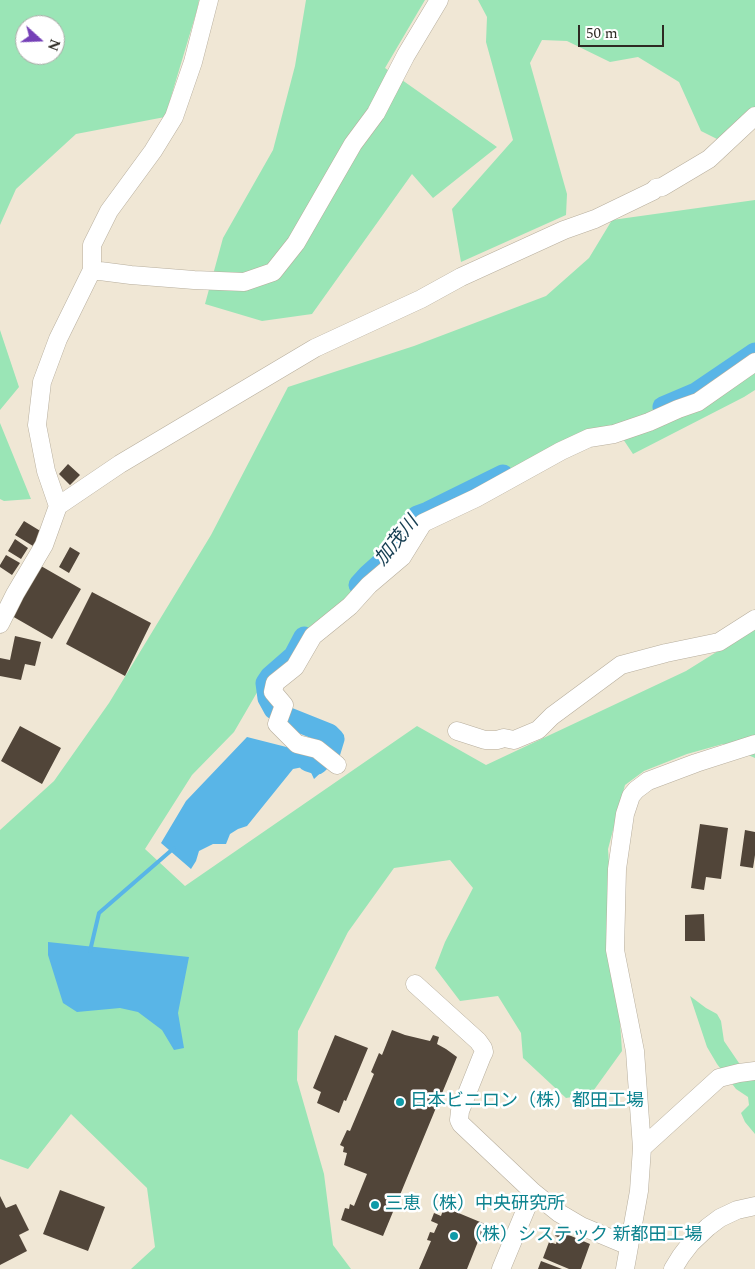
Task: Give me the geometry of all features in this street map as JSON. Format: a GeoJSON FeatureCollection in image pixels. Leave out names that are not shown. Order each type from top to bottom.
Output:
{"type":"FeatureCollection","features":[{"type":"Feature","properties":{"kind":"street"},"geometry":{"type":"LineString","coordinates":[[58,506],[46,471],[37,425],[42,382],[58,339],[92,270],[92,245],[109,211],[174,117],[193,62],[209,0]]}},
{"type":"Feature","properties":{"kind":"street"},"geometry":{"type":"LineString","coordinates":[[92,270],[194,280],[244,282],[273,272],[296,243],[354,144],[376,113],[406,55],[439,0]]}},
{"type":"Feature","properties":{"kind":"street"},"geometry":{"type":"LineString","coordinates":[[0,624],[44,545],[58,506],[129,459],[315,348],[422,299],[460,276],[564,230],[596,219],[656,188],[662,187],[709,159],[755,116]]}},
{"type":"Feature","properties":{"kind":"street"},"geometry":{"type":"LineString","coordinates":[[338,765],[317,749],[297,744],[277,724],[284,705],[273,692],[275,683],[295,666],[313,636],[350,606],[369,585],[402,557],[423,522],[476,498],[561,451],[589,438],[614,434],[650,422],[698,402],[755,362]]}},
{"type":"Feature","properties":{"kind":"street"},"geometry":{"type":"LineString","coordinates":[[457,732],[485,740],[504,738],[514,740],[538,730],[552,716],[621,665],[719,642],[755,619]]}},
{"type":"Feature","properties":{"kind":"street"},"geometry":{"type":"LineString","coordinates":[[625,1269],[639,1191],[642,1148],[635,1051],[616,950],[617,869],[625,814],[636,790],[648,781],[755,744]]}},
{"type":"Feature","properties":{"kind":"street"},"geometry":{"type":"LineString","coordinates":[[415,984],[478,1041],[483,1048],[482,1056],[460,1111],[459,1120],[461,1124],[533,1192],[559,1212],[571,1220],[629,1246]]}},
{"type":"Feature","properties":{"kind":"street"},"geometry":{"type":"LineString","coordinates":[[642,1148],[719,1078],[755,1071]]}},
{"type":"Feature","properties":{"kind":"street"},"geometry":{"type":"LineString","coordinates":[[501,1269],[533,1192]]}},
{"type":"Feature","properties":{"kind":"street"},"geometry":{"type":"LineString","coordinates":[[673,1269],[691,1243],[708,1227],[720,1218],[737,1210],[755,1206]]}},
{"type":"Feature","properties":{"kind":"green space"},"geometry":{"type":"Polygon","coordinates":[[[0,0],[199,0],[165,117],[76,134],[16,189],[0,225],[0,0]]]}},
{"type":"Feature","properties":{"kind":"green space"},"geometry":{"type":"Polygon","coordinates":[[[306,0],[425,0],[385,68],[497,147],[433,198],[412,174],[312,314],[262,321],[205,304],[223,238],[273,150],[295,66],[306,0]]]}},
{"type":"Feature","properties":{"kind":"green space"},"geometry":{"type":"Polygon","coordinates":[[[478,0],[755,0],[755,111],[719,140],[701,131],[679,82],[638,57],[610,62],[567,41],[542,40],[530,63],[567,194],[566,215],[461,262],[452,209],[513,140],[486,42],[487,17],[478,0]]]}},
{"type":"Feature","properties":{"kind":"green space"},"geometry":{"type":"Polygon","coordinates":[[[755,200],[755,390],[633,454],[617,430],[425,528],[306,635],[266,677],[234,732],[192,775],[145,849],[185,886],[417,726],[486,765],[686,671],[755,628],[755,758],[723,744],[687,754],[644,771],[625,785],[608,849],[622,1051],[591,1094],[566,1098],[523,1058],[521,1033],[498,996],[460,1001],[435,968],[445,942],[473,888],[450,860],[394,868],[348,932],[298,1031],[297,1080],[324,1174],[333,1245],[351,1269],[131,1269],[155,1247],[147,1188],[71,1114],[28,1169],[0,1159],[0,830],[54,781],[109,703],[211,535],[288,387],[414,346],[546,296],[589,258],[612,220],[755,200]]]}},
{"type":"Feature","properties":{"kind":"green space"},"geometry":{"type":"Polygon","coordinates":[[[0,330],[19,387],[0,410],[0,330]]]}},
{"type":"Feature","properties":{"kind":"green space"},"geometry":{"type":"Polygon","coordinates":[[[0,423],[31,499],[4,501],[0,499],[0,423]]]}},
{"type":"Feature","properties":{"kind":"green space"},"geometry":{"type":"Polygon","coordinates":[[[690,996],[717,1014],[721,1021],[724,1041],[741,1066],[755,1069],[755,1134],[745,1122],[741,1113],[749,1105],[748,1097],[736,1089],[707,1047],[690,996]]]}},
{"type":"Feature","properties":{"kind":"water"},"geometry":{"type":"Polygon","coordinates":[[[247,737],[314,754],[329,765],[314,779],[308,766],[293,769],[247,826],[230,834],[226,844],[213,844],[199,851],[191,869],[161,843],[186,801],[247,737]]]}},
{"type":"Feature","properties":{"kind":"water"},"geometry":{"type":"Polygon","coordinates":[[[48,942],[189,957],[178,1013],[184,1048],[174,1050],[162,1030],[138,1012],[120,1008],[77,1012],[63,1003],[48,955],[48,942]]]}},
{"type":"Feature","properties":{"kind":"building"},"geometry":{"type":"Polygon","coordinates":[[[68,464],[80,475],[70,485],[59,474],[68,464]]]}},
{"type":"Feature","properties":{"kind":"building"},"geometry":{"type":"Polygon","coordinates":[[[24,521],[42,532],[33,546],[15,535],[24,521]]]}},
{"type":"Feature","properties":{"kind":"building"},"geometry":{"type":"Polygon","coordinates":[[[15,539],[28,548],[21,559],[8,551],[15,539]]]}},
{"type":"Feature","properties":{"kind":"building"},"geometry":{"type":"Polygon","coordinates":[[[70,547],[80,553],[69,573],[59,567],[70,547]]]}},
{"type":"Feature","properties":{"kind":"building"},"geometry":{"type":"Polygon","coordinates":[[[6,555],[20,563],[12,575],[0,567],[6,555]]]}},
{"type":"Feature","properties":{"kind":"building"},"geometry":{"type":"Polygon","coordinates":[[[41,566],[81,589],[52,639],[12,616],[41,566]]]}},
{"type":"Feature","properties":{"kind":"building"},"geometry":{"type":"Polygon","coordinates":[[[92,592],[151,623],[125,676],[66,644],[92,592]]]}},
{"type":"Feature","properties":{"kind":"building"},"geometry":{"type":"Polygon","coordinates":[[[15,636],[41,642],[35,666],[25,664],[21,680],[0,676],[0,658],[10,660],[15,636]]]}},
{"type":"Feature","properties":{"kind":"building"},"geometry":{"type":"Polygon","coordinates":[[[20,726],[61,748],[42,784],[1,761],[20,726]]]}},
{"type":"Feature","properties":{"kind":"building"},"geometry":{"type":"Polygon","coordinates":[[[700,824],[728,828],[721,879],[706,877],[704,890],[691,888],[700,824]]]}},
{"type":"Feature","properties":{"kind":"building"},"geometry":{"type":"Polygon","coordinates":[[[745,830],[755,832],[753,868],[740,866],[745,830]]]}},
{"type":"Feature","properties":{"kind":"building"},"geometry":{"type":"Polygon","coordinates":[[[704,914],[705,941],[685,941],[685,915],[704,914]]]}},
{"type":"Feature","properties":{"kind":"building","name":"日本ビニロン（株）都田工場"},"geometry":{"type":"Polygon","coordinates":[[[392,1030],[430,1041],[433,1035],[439,1037],[437,1044],[457,1057],[383,1236],[341,1220],[345,1208],[349,1209],[350,1204],[354,1206],[367,1174],[344,1165],[347,1153],[343,1152],[344,1147],[340,1145],[347,1130],[350,1131],[374,1074],[371,1072],[379,1053],[382,1055],[392,1030]]]}},
{"type":"Feature","properties":{"kind":"building"},"geometry":{"type":"Polygon","coordinates":[[[335,1035],[368,1048],[346,1101],[344,1100],[339,1113],[317,1103],[321,1092],[313,1088],[335,1035]]]}},
{"type":"Feature","properties":{"kind":"building"},"geometry":{"type":"Polygon","coordinates":[[[60,1190],[105,1207],[88,1251],[43,1234],[60,1190]]]}},
{"type":"Feature","properties":{"kind":"building"},"geometry":{"type":"Polygon","coordinates":[[[0,1196],[6,1208],[16,1204],[29,1230],[19,1235],[27,1251],[0,1265],[0,1196]]]}},
{"type":"Feature","properties":{"kind":"building","name":"（株）システック 新都田工場"},"geometry":{"type":"Polygon","coordinates":[[[444,1207],[485,1224],[467,1269],[419,1269],[431,1241],[427,1240],[430,1232],[434,1233],[438,1224],[431,1221],[434,1213],[441,1216],[444,1207]]]}},
{"type":"Feature","properties":{"kind":"building"},"geometry":{"type":"Polygon","coordinates":[[[557,1230],[590,1244],[581,1269],[569,1269],[543,1258],[549,1242],[556,1244],[558,1237],[555,1236],[557,1230]]]}},
{"type":"Feature","properties":{"kind":"building"},"geometry":{"type":"Polygon","coordinates":[[[541,1261],[562,1269],[538,1269],[541,1261]]]}},
{"type":"Feature","properties":{"kind":"waterway","name":"加茂川"},"geometry":{"type":"LineString","coordinates":[[663,407],[696,393],[755,353]]}},
{"type":"Feature","properties":{"kind":"waterway","name":"加茂川"},"geometry":{"type":"LineString","coordinates":[[359,585],[397,549],[408,526],[417,516],[503,475]]}},
{"type":"Feature","properties":{"kind":"waterway","name":"加茂川"},"geometry":{"type":"LineString","coordinates":[[304,637],[294,656],[270,677],[266,683],[268,698],[274,709],[284,716],[329,734],[334,739],[330,752],[317,764],[308,761]]}},
{"type":"Feature","properties":{"kind":"waterway"},"geometry":{"type":"LineString","coordinates":[[90,951],[99,913],[174,848]]}},
{"type":"Feature","properties":{"kind":"place","name":"日本ビニロン（株）都田工場"},"geometry":{"type":"Point","coordinates":[400,1102]}},
{"type":"Feature","properties":{"kind":"place","name":"三恵（株）中央研究所"},"geometry":{"type":"Point","coordinates":[375,1205]}},
{"type":"Feature","properties":{"kind":"place","name":"（株）システック 新都田工場"},"geometry":{"type":"Point","coordinates":[454,1236]}}]}
